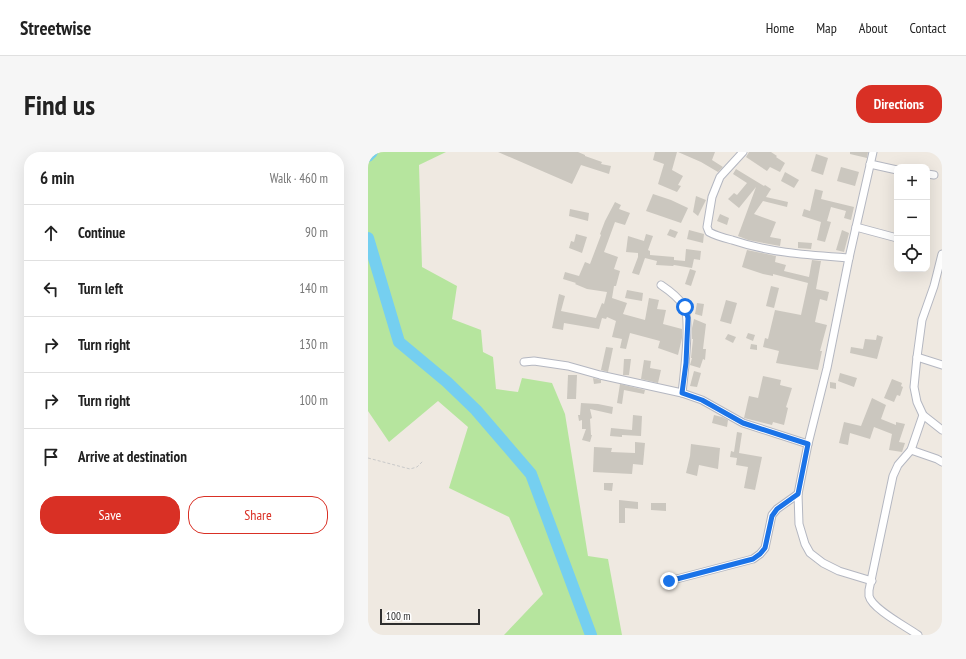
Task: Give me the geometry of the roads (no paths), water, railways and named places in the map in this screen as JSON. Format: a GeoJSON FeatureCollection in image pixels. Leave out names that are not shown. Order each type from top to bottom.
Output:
{"type":"FeatureCollection","features":[{"type":"Feature","properties":{"kind":"street"},"geometry":{"type":"LineString","coordinates":[[743,152],[720,177],[712,197],[707,227],[709,232],[745,244],[773,251],[802,255],[849,258]]}},
{"type":"Feature","properties":{"kind":"street"},"geometry":{"type":"LineString","coordinates":[[872,581],[839,571],[810,553],[805,544],[799,524],[798,494],[808,444],[827,368],[849,258],[873,152]]}},
{"type":"Feature","properties":{"kind":"street"},"geometry":{"type":"LineString","coordinates":[[870,164],[894,169]]}},
{"type":"Feature","properties":{"kind":"street"},"geometry":{"type":"LineString","coordinates":[[856,226],[894,237]]}},
{"type":"Feature","properties":{"kind":"street"},"geometry":{"type":"LineString","coordinates":[[942,254],[934,286],[922,320],[914,387],[917,402],[923,414],[942,430]]}},
{"type":"Feature","properties":{"kind":"street"},"geometry":{"type":"LineString","coordinates":[[661,285],[675,295],[685,307],[688,318],[686,363],[682,393]]}},
{"type":"Feature","properties":{"kind":"street"},"geometry":{"type":"LineString","coordinates":[[917,356],[942,365]]}},
{"type":"Feature","properties":{"kind":"street"},"geometry":{"type":"LineString","coordinates":[[524,362],[534,360],[568,366],[600,375],[682,393],[702,400],[743,423],[808,444]]}},
{"type":"Feature","properties":{"kind":"street"},"geometry":{"type":"LineString","coordinates":[[918,635],[890,618],[869,597],[869,590],[893,476],[898,465],[911,450],[923,414]]}},
{"type":"Feature","properties":{"kind":"street"},"geometry":{"type":"LineString","coordinates":[[911,450],[942,462]]}},
{"type":"Feature","properties":{"kind":"street"},"geometry":{"type":"LineString","coordinates":[[669,581],[753,559],[765,548],[772,516],[777,509],[798,494]]}},
{"type":"Feature","properties":{"kind":"waterway"},"geometry":{"type":"LineString","coordinates":[[368,156],[372,152]]}},
{"type":"Feature","properties":{"kind":"waterway"},"geometry":{"type":"LineString","coordinates":[[368,238],[399,342],[447,382],[476,410],[531,474],[591,635]]}}]}
